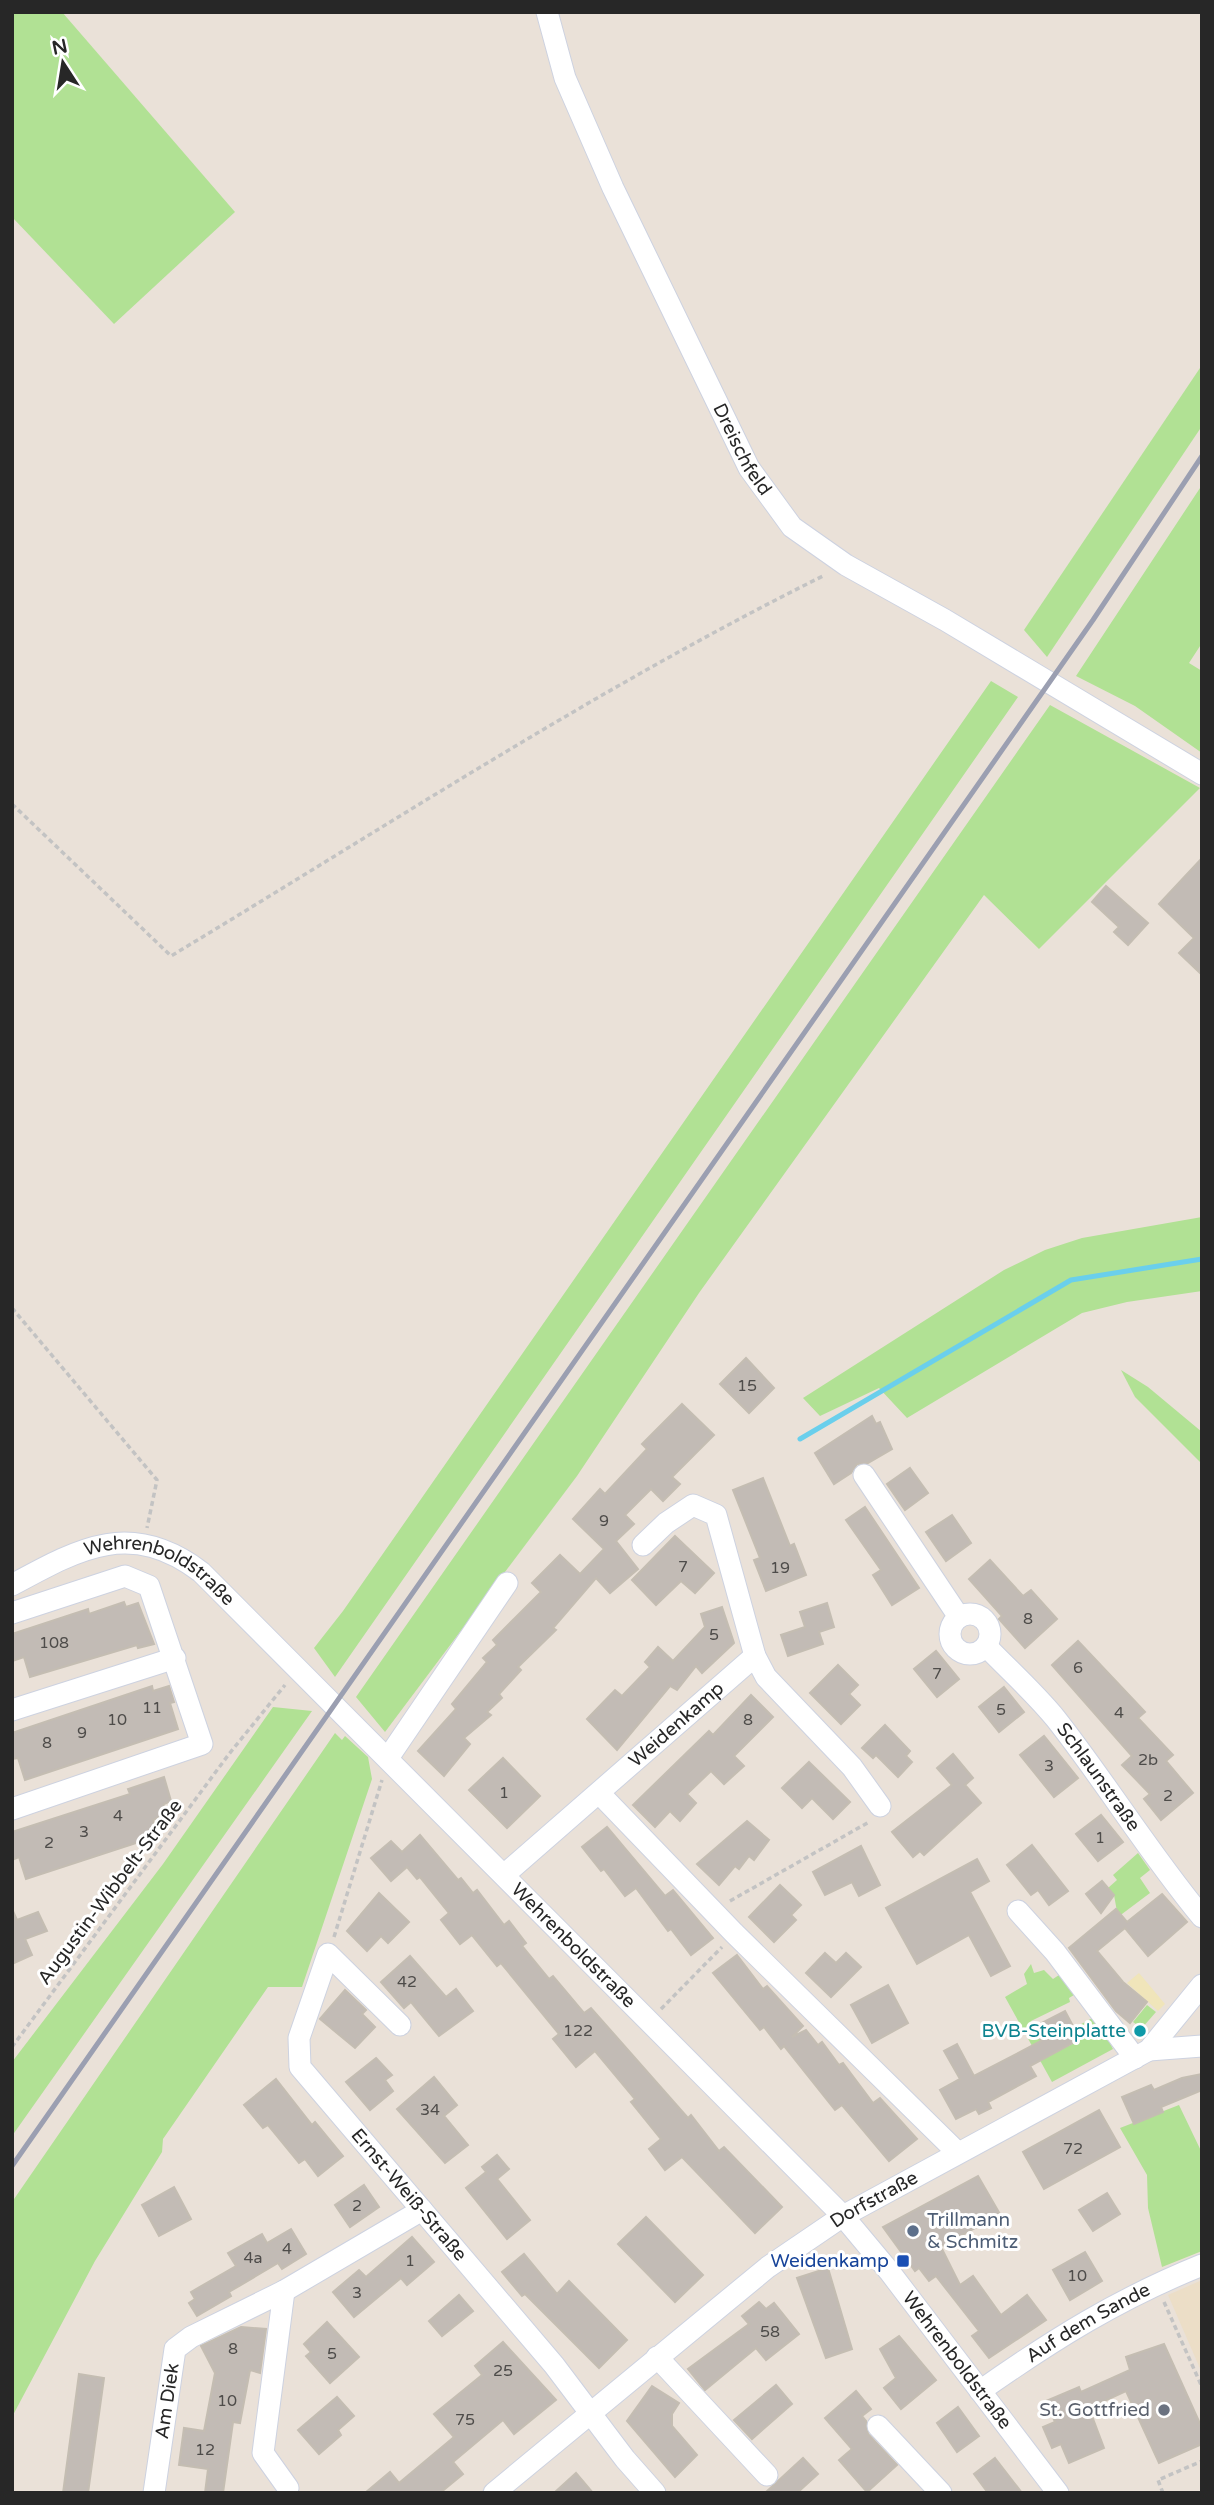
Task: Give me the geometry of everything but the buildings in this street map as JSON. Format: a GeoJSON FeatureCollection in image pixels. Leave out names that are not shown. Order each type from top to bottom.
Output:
{"type":"FeatureCollection","features":[{"type":"Feature","properties":{"kind":"street","name":"Dreischfeld"},"geometry":{"type":"LineString","coordinates":[[547,12],[565,78],[612,188],[749,468],[792,527],[846,565],[946,620],[1202,774]]}},
{"type":"Feature","properties":{"kind":"street"},"geometry":{"type":"LineString","coordinates":[[864,1475],[959,1617],[950,1632],[956,1647],[971,1654],[986,1646]]}},
{"type":"Feature","properties":{"kind":"street"},"geometry":{"type":"LineString","coordinates":[[643,1545],[666,1523],[693,1505],[716,1515],[755,1656],[766,1677],[852,1767],[880,1807]]}},
{"type":"Feature","properties":{"kind":"street","name":"Wehrenboldstraße"},"geometry":{"type":"LineString","coordinates":[[12,1585],[89,1547],[107,1543],[142,1543],[161,1547],[201,1572],[843,2216],[1058,2493]]}},
{"type":"Feature","properties":{"kind":"street"},"geometry":{"type":"LineString","coordinates":[[12,1613],[125,1576],[149,1586],[202,1744],[12,1809]]}},
{"type":"Feature","properties":{"kind":"street"},"geometry":{"type":"LineString","coordinates":[[388,1758],[507,1583]]}},
{"type":"Feature","properties":{"kind":"street","name":"Schlaunstraße"},"geometry":{"type":"LineString","coordinates":[[959,1617],[973,1614],[985,1621],[990,1633],[986,1646],[1054,1717],[1100,1778],[1154,1859],[1202,1917]]}},
{"type":"Feature","properties":{"kind":"street","name":"Weidenkamp"},"geometry":{"type":"LineString","coordinates":[[504,1875],[755,1656]]}},
{"type":"Feature","properties":{"kind":"street"},"geometry":{"type":"LineString","coordinates":[[12,1710],[174,1658]]}},
{"type":"Feature","properties":{"kind":"street"},"geometry":{"type":"LineString","coordinates":[[600,1794],[734,1933],[958,2153]]}},
{"type":"Feature","properties":{"kind":"street"},"geometry":{"type":"LineString","coordinates":[[1018,1911],[1142,2054],[1202,2046]]}},
{"type":"Feature","properties":{"kind":"street"},"geometry":{"type":"LineString","coordinates":[[328,1954],[400,2025]]}},
{"type":"Feature","properties":{"kind":"street","name":"Ernst-Weiß-Straße"},"geometry":{"type":"LineString","coordinates":[[328,1954],[299,2038],[300,2067],[554,2365],[655,2493]]}},
{"type":"Feature","properties":{"kind":"street","name":"Dorfstraße"},"geometry":{"type":"LineString","coordinates":[[494,2493],[768,2267],[843,2216],[1142,2054],[1202,1985]]}},
{"type":"Feature","properties":{"kind":"street","name":"Am Diek"},"geometry":{"type":"LineString","coordinates":[[154,2493],[175,2349],[191,2337],[284,2291],[422,2210]]}},
{"type":"Feature","properties":{"kind":"street","name":"Auf dem Sande"},"geometry":{"type":"LineString","coordinates":[[980,2391],[1048,2343],[1156,2284],[1202,2265]]}},
{"type":"Feature","properties":{"kind":"street"},"geometry":{"type":"LineString","coordinates":[[284,2291],[263,2453],[288,2488]]}},
{"type":"Feature","properties":{"kind":"street"},"geometry":{"type":"LineString","coordinates":[[657,2357],[767,2475]]}},
{"type":"Feature","properties":{"kind":"street"},"geometry":{"type":"LineString","coordinates":[[878,2426],[941,2493]]}},
{"type":"Feature","properties":{"kind":"path"},"geometry":{"type":"LineString","coordinates":[[12,804],[171,956],[568,713],[714,630],[846,565]]}},
{"type":"Feature","properties":{"kind":"path"},"geometry":{"type":"LineString","coordinates":[[12,1308],[157,1480],[153,1510],[142,1543]]}},
{"type":"Feature","properties":{"kind":"path","name":"Augustin-Wibbelt-Straße"},"geometry":{"type":"LineString","coordinates":[[12,2047],[229,1754],[298,1669]]}},
{"type":"Feature","properties":{"kind":"path"},"geometry":{"type":"LineString","coordinates":[[328,1954],[388,1758]]}},
{"type":"Feature","properties":{"kind":"path"},"geometry":{"type":"LineString","coordinates":[[715,1913],[736,1897],[868,1824],[880,1807]]}},
{"type":"Feature","properties":{"kind":"path"},"geometry":{"type":"LineString","coordinates":[[649,2020],[734,1933]]}},
{"type":"Feature","properties":{"kind":"path"},"geometry":{"type":"LineString","coordinates":[[1156,2284],[1202,2387]]}},
{"type":"Feature","properties":{"kind":"path"},"geometry":{"type":"LineString","coordinates":[[1163,2493],[1158,2480],[1202,2461]]}},
{"type":"Feature","properties":{"kind":"shaded area"},"geometry":{"type":"Polygon","coordinates":[[[1202,2280],[1202,2373],[1168,2295],[1202,2280]]]}},
{"type":"Feature","properties":{"kind":"green space"},"geometry":{"type":"Polygon","coordinates":[[[12,12],[62,12],[235,212],[114,324],[12,217],[12,12]]]}},
{"type":"Feature","properties":{"kind":"green space"},"geometry":{"type":"Polygon","coordinates":[[[1202,365],[1202,426],[1047,657],[1024,630],[1202,365]]]}},
{"type":"Feature","properties":{"kind":"green space"},"geometry":{"type":"Polygon","coordinates":[[[1202,485],[1202,643],[1189,663],[1202,671],[1202,753],[1135,706],[1076,676],[1202,485]]]}},
{"type":"Feature","properties":{"kind":"green space"},"geometry":{"type":"Polygon","coordinates":[[[991,681],[1018,697],[335,1677],[314,1648],[343,1611],[991,681]]]}},
{"type":"Feature","properties":{"kind":"green space"},"geometry":{"type":"Polygon","coordinates":[[[1050,705],[1200,788],[1039,949],[984,895],[699,1293],[577,1476],[385,1732],[356,1697],[1050,705]]]}},
{"type":"Feature","properties":{"kind":"green space"},"geometry":{"type":"Polygon","coordinates":[[[1202,1217],[1202,1291],[1127,1302],[1082,1313],[907,1418],[879,1388],[820,1416],[803,1398],[1004,1270],[1045,1250],[1082,1238],[1202,1217]]]}},
{"type":"Feature","properties":{"kind":"green space"},"geometry":{"type":"Polygon","coordinates":[[[1121,1370],[1148,1387],[1202,1432],[1202,1464],[1135,1397],[1121,1370]]]}},
{"type":"Feature","properties":{"kind":"green space"},"geometry":{"type":"Polygon","coordinates":[[[273,1707],[312,1711],[12,2136],[12,2062],[163,1864],[273,1707]]]}},
{"type":"Feature","properties":{"kind":"green space"},"geometry":{"type":"Polygon","coordinates":[[[335,1733],[342,1740],[345,1736],[368,1757],[372,1779],[302,1987],[268,1987],[163,2139],[162,2152],[95,2261],[12,2417],[12,2202],[335,1733]]]}},
{"type":"Feature","properties":{"kind":"green space"},"geometry":{"type":"Polygon","coordinates":[[[1138,1853],[1150,1870],[1140,1878],[1150,1893],[1118,1917],[1114,1895],[1108,1888],[1117,1880],[1113,1875],[1138,1853]]]}},
{"type":"Feature","properties":{"kind":"green space"},"geometry":{"type":"Polygon","coordinates":[[[1031,1964],[1034,1973],[1044,1970],[1053,1979],[1059,1975],[1074,1995],[1069,1998],[1070,2002],[1031,2021],[1049,2056],[1080,2040],[1074,2028],[1096,2016],[1113,2049],[1052,2082],[1005,1997],[1027,1984],[1024,1974],[1031,1964]]]}},
{"type":"Feature","properties":{"kind":"green space"},"geometry":{"type":"Polygon","coordinates":[[[1147,2005],[1156,2012],[1142,2028],[1133,2022],[1147,2005]]]}},
{"type":"Feature","properties":{"kind":"green space"},"geometry":{"type":"Polygon","coordinates":[[[1179,2105],[1202,2153],[1202,2251],[1162,2267],[1148,2208],[1147,2175],[1120,2128],[1179,2105]]]}},
{"type":"Feature","properties":{"kind":"sand"},"geometry":{"type":"Polygon","coordinates":[[[1139,1973],[1165,2004],[1158,2011],[1127,1983],[1139,1973]]]}},
{"type":"Feature","properties":{"kind":"waterway"},"geometry":{"type":"LineString","coordinates":[[800,1439],[1071,1280],[1202,1259]]}},
{"type":"Feature","properties":{"kind":"railway"},"geometry":{"type":"LineString","coordinates":[[12,2166],[1093,620],[1202,456]]}},
{"type":"Feature","properties":{"kind":"place","name":"BVB-Steinplatte"},"geometry":{"type":"Point","coordinates":[1140,2031]}},
{"type":"Feature","properties":{"kind":"place","name":"Trillmann & Schmitz"},"geometry":{"type":"Point","coordinates":[913,2231]}},
{"type":"Feature","properties":{"kind":"place","name":"Weidenkamp"},"geometry":{"type":"Point","coordinates":[903,2261]}},
{"type":"Feature","properties":{"kind":"place","name":"St. Gottfried"},"geometry":{"type":"Point","coordinates":[1164,2410]}}]}
